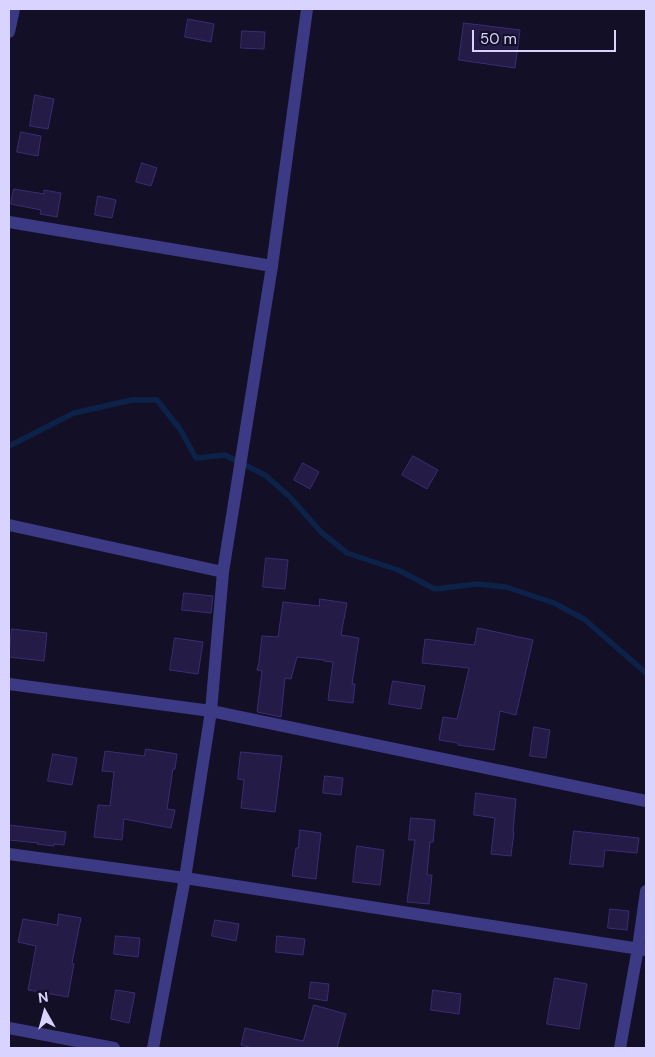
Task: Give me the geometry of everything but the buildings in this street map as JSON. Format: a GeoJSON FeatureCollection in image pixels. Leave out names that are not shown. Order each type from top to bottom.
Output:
{"type":"FeatureCollection","features":[{"type":"Feature","properties":{"kind":"street"},"geometry":{"type":"LineString","coordinates":[[9,32],[14,9]]}},
{"type":"Feature","properties":{"kind":"street"},"geometry":{"type":"LineString","coordinates":[[153,1048],[185,878],[211,711],[223,572],[272,266],[307,9]]}},
{"type":"Feature","properties":{"kind":"street"},"geometry":{"type":"LineString","coordinates":[[9,222],[272,266]]}},
{"type":"Feature","properties":{"kind":"street"},"geometry":{"type":"LineString","coordinates":[[9,526],[223,572]]}},
{"type":"Feature","properties":{"kind":"street"},"geometry":{"type":"LineString","coordinates":[[9,684],[211,711],[646,801]]}},
{"type":"Feature","properties":{"kind":"street"},"geometry":{"type":"LineString","coordinates":[[9,854],[185,878],[642,949]]}},
{"type":"Feature","properties":{"kind":"street"},"geometry":{"type":"LineString","coordinates":[[620,1048],[642,949],[646,891]]}},
{"type":"Feature","properties":{"kind":"street"},"geometry":{"type":"LineString","coordinates":[[9,1028],[114,1048]]}},
{"type":"Feature","properties":{"kind":"waterway"},"geometry":{"type":"LineString","coordinates":[[9,446],[74,413],[132,400],[157,400],[180,429],[196,458],[225,455],[265,475],[290,497],[321,532],[347,553],[398,570],[435,589],[477,584],[506,587],[554,603],[584,619],[646,673]]}}]}
